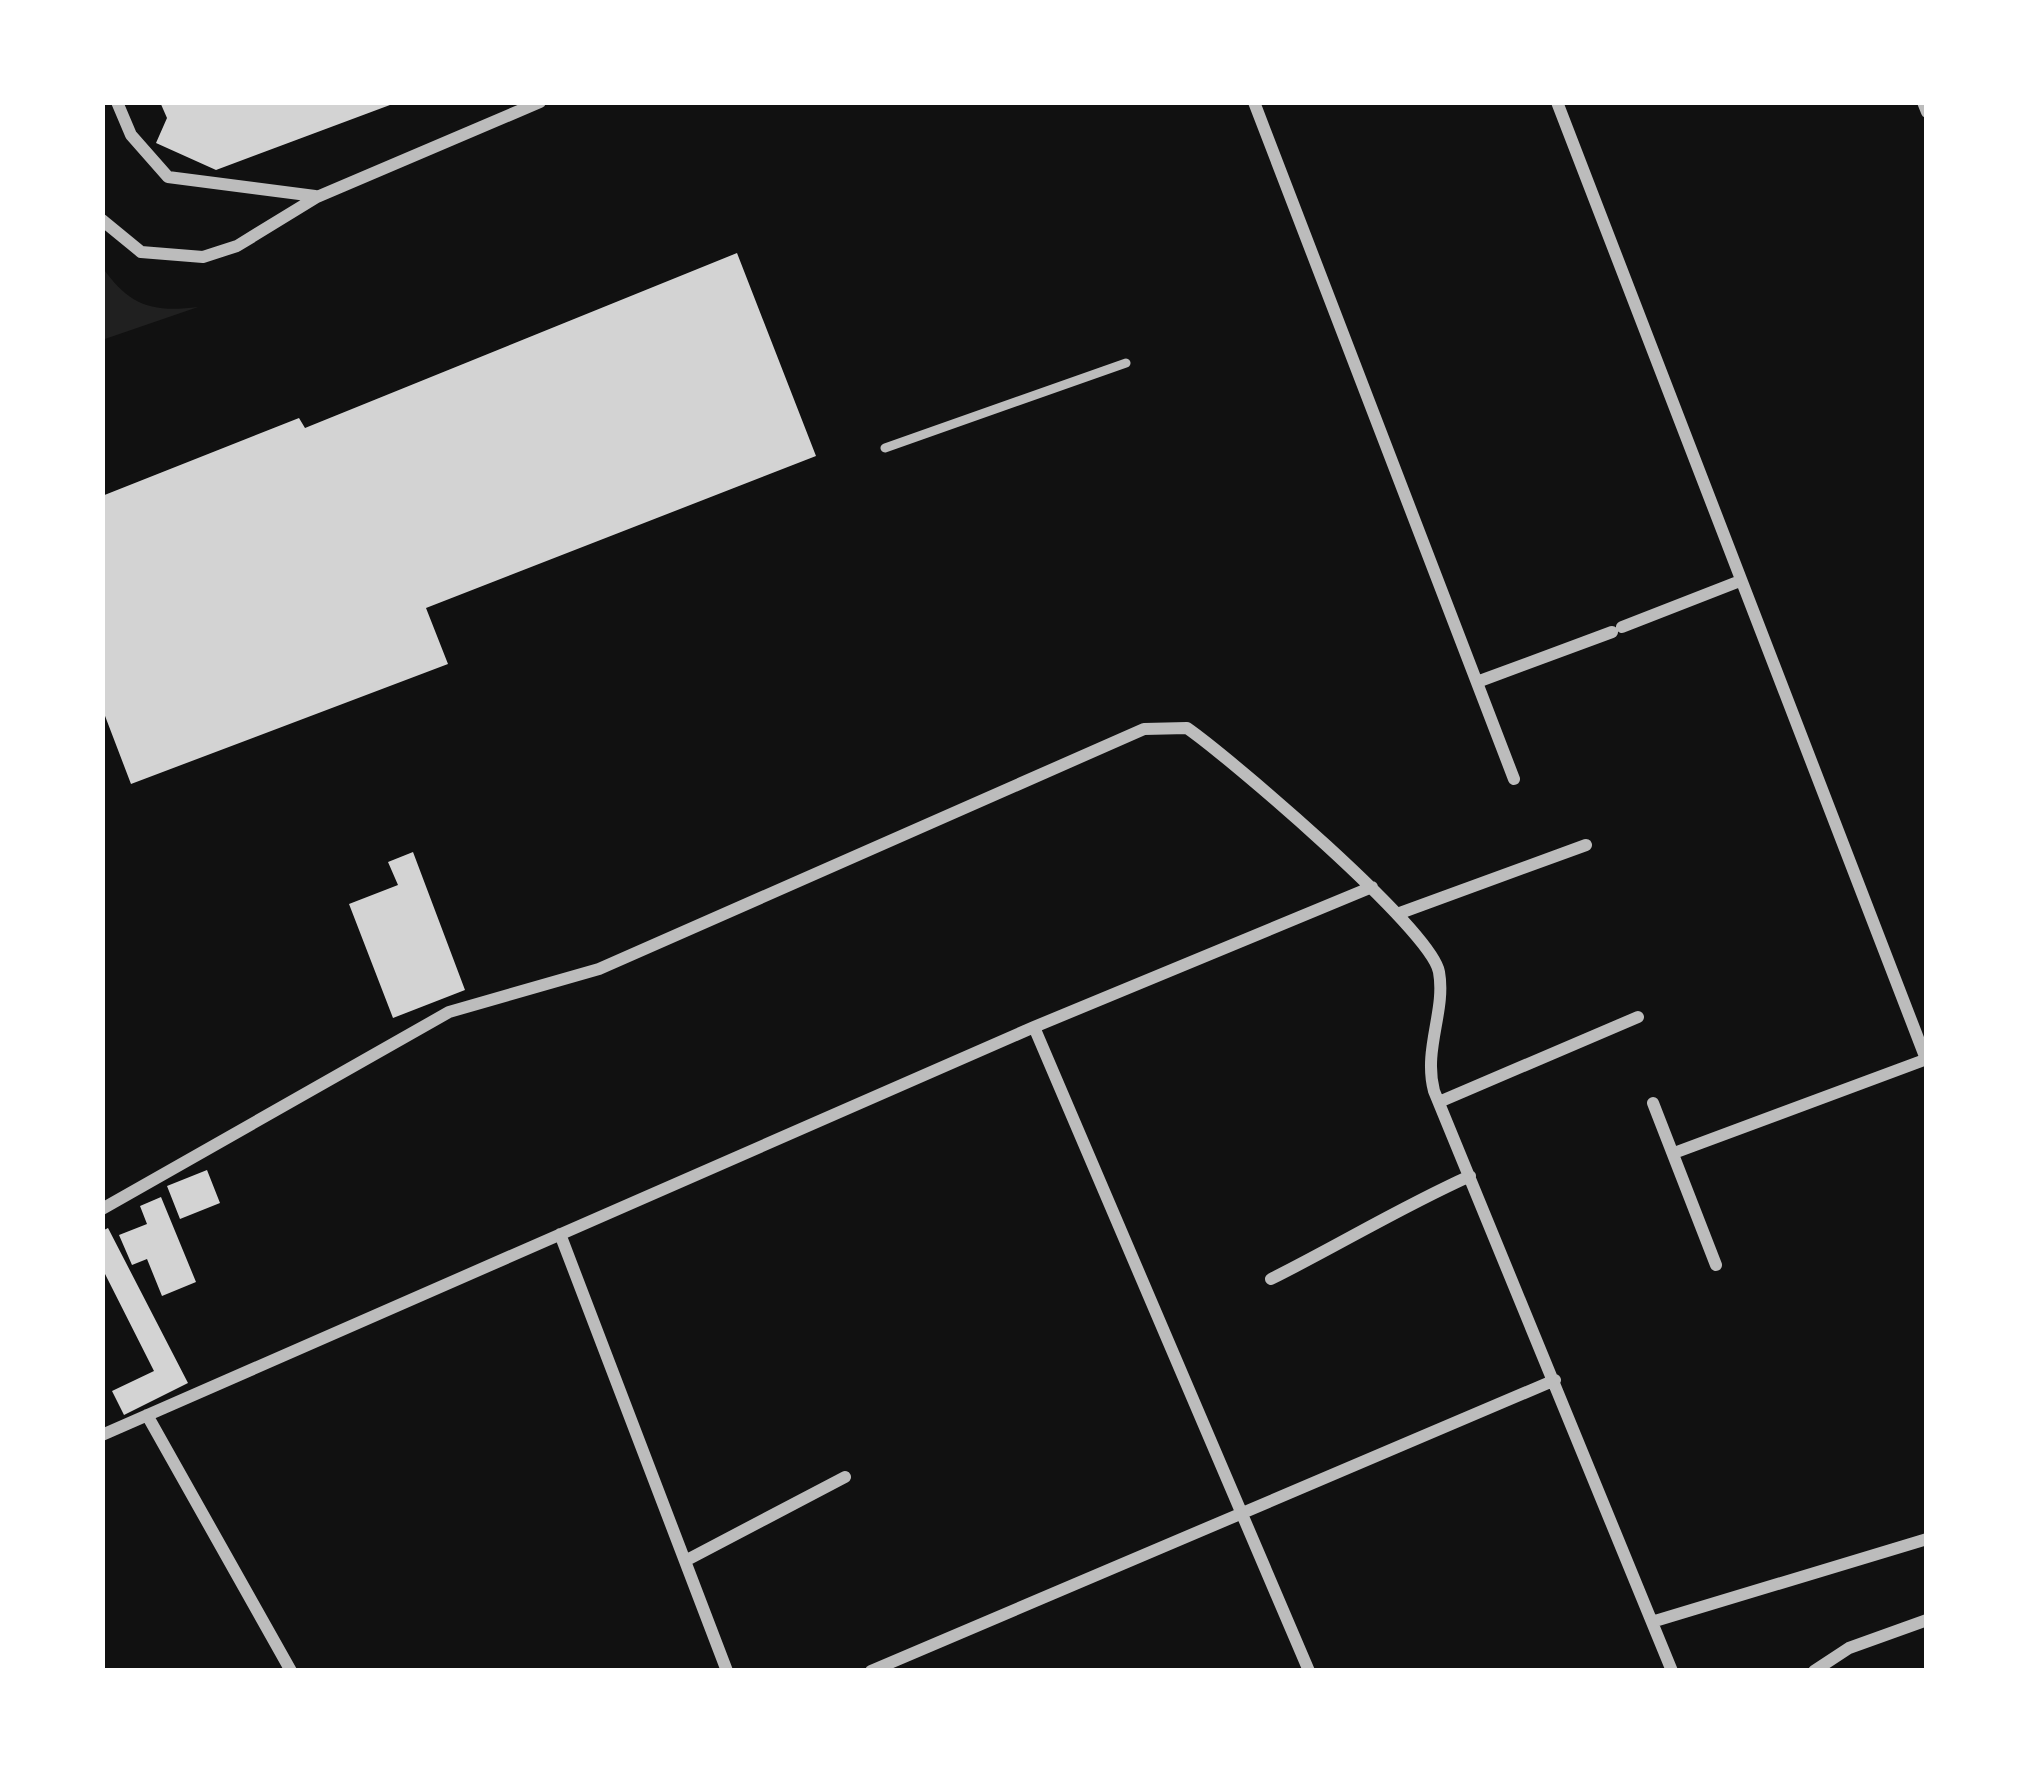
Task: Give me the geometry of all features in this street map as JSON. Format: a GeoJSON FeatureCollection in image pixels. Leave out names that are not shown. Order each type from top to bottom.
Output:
{"type":"FeatureCollection","features":[{"type":"Feature","properties":{"kind":"street"},"geometry":{"type":"LineString","coordinates":[[117,102],[130,135],[168,177],[316,196]]}},
{"type":"Feature","properties":{"kind":"street"},"geometry":{"type":"LineString","coordinates":[[102,220],[141,252],[178,259],[203,256],[237,246],[316,196],[540,102]]}},
{"type":"Feature","properties":{"kind":"street"},"geometry":{"type":"LineString","coordinates":[[1254,102],[1514,779]]}},
{"type":"Feature","properties":{"kind":"street"},"geometry":{"type":"LineString","coordinates":[[1557,102],[1926,1059],[1674,1153]]}},
{"type":"Feature","properties":{"kind":"street"},"geometry":{"type":"LineString","coordinates":[[1923,102],[1927,112]]}},
{"type":"Feature","properties":{"kind":"street"},"geometry":{"type":"LineString","coordinates":[[1477,682],[1740,581]]}},
{"type":"Feature","properties":{"kind":"street"},"geometry":{"type":"LineString","coordinates":[[102,1209],[449,1012],[599,969],[1144,729],[1187,728],[1400,913],[1438,967],[1429,1061],[1439,1102],[1672,1671]]}},
{"type":"Feature","properties":{"kind":"street"},"geometry":{"type":"LineString","coordinates":[[1400,913],[1586,845]]}},
{"type":"Feature","properties":{"kind":"street"},"geometry":{"type":"LineString","coordinates":[[102,1435],[1034,1027],[1372,887]]}},
{"type":"Feature","properties":{"kind":"street"},"geometry":{"type":"LineString","coordinates":[[1439,1102],[1638,1017]]}},
{"type":"Feature","properties":{"kind":"street"},"geometry":{"type":"LineString","coordinates":[[1034,1027],[1310,1671]]}},
{"type":"Feature","properties":{"kind":"street"},"geometry":{"type":"LineString","coordinates":[[1653,1103],[1716,1264]]}},
{"type":"Feature","properties":{"kind":"street"},"geometry":{"type":"LineString","coordinates":[[1271,1279],[1363,1232],[1382,1216],[1470,1176]]}},
{"type":"Feature","properties":{"kind":"street"},"geometry":{"type":"LineString","coordinates":[[560,1234],[727,1671]]}},
{"type":"Feature","properties":{"kind":"street"},"geometry":{"type":"LineString","coordinates":[[871,1671],[1555,1380]]}},
{"type":"Feature","properties":{"kind":"street"},"geometry":{"type":"LineString","coordinates":[[147,1414],[291,1671]]}},
{"type":"Feature","properties":{"kind":"street"},"geometry":{"type":"LineString","coordinates":[[685,1561],[844,1477]]}},
{"type":"Feature","properties":{"kind":"street"},"geometry":{"type":"LineString","coordinates":[[1655,1622],[1927,1539]]}},
{"type":"Feature","properties":{"kind":"street"},"geometry":{"type":"LineString","coordinates":[[1814,1671],[1849,1648],[1927,1619]]}},
{"type":"Feature","properties":{"kind":"lane"},"geometry":{"type":"LineString","coordinates":[[885,448],[1126,363]]}},
{"type":"Feature","properties":{"kind":"shaded area"},"geometry":{"type":"Polygon","coordinates":[[[102,267],[142,304],[167,309],[198,307],[102,340],[102,267]]]}},
{"type":"Feature","properties":{"kind":"building"},"geometry":{"type":"Polygon","coordinates":[[[160,102],[398,102],[216,170],[156,143],[167,118],[160,102]]]}},
{"type":"Feature","properties":{"kind":"building"},"geometry":{"type":"Polygon","coordinates":[[[737,253],[816,456],[426,608],[448,664],[131,784],[102,708],[102,496],[299,418],[305,428],[737,253]]]}},
{"type":"Feature","properties":{"kind":"building"},"geometry":{"type":"Polygon","coordinates":[[[413,852],[465,990],[393,1018],[349,904],[398,885],[388,862],[413,852]]]}},
{"type":"Feature","properties":{"kind":"building"},"geometry":{"type":"Polygon","coordinates":[[[207,1170],[220,1203],[180,1219],[167,1186],[207,1170]]]}},
{"type":"Feature","properties":{"kind":"building"},"geometry":{"type":"Polygon","coordinates":[[[161,1197],[196,1282],[162,1296],[147,1259],[132,1265],[119,1235],[147,1224],[140,1206],[161,1197]]]}},
{"type":"Feature","properties":{"kind":"building"},"geometry":{"type":"Polygon","coordinates":[[[108,1228],[188,1383],[124,1415],[112,1391],[154,1371],[102,1268],[102,1231],[108,1228]]]}}]}
